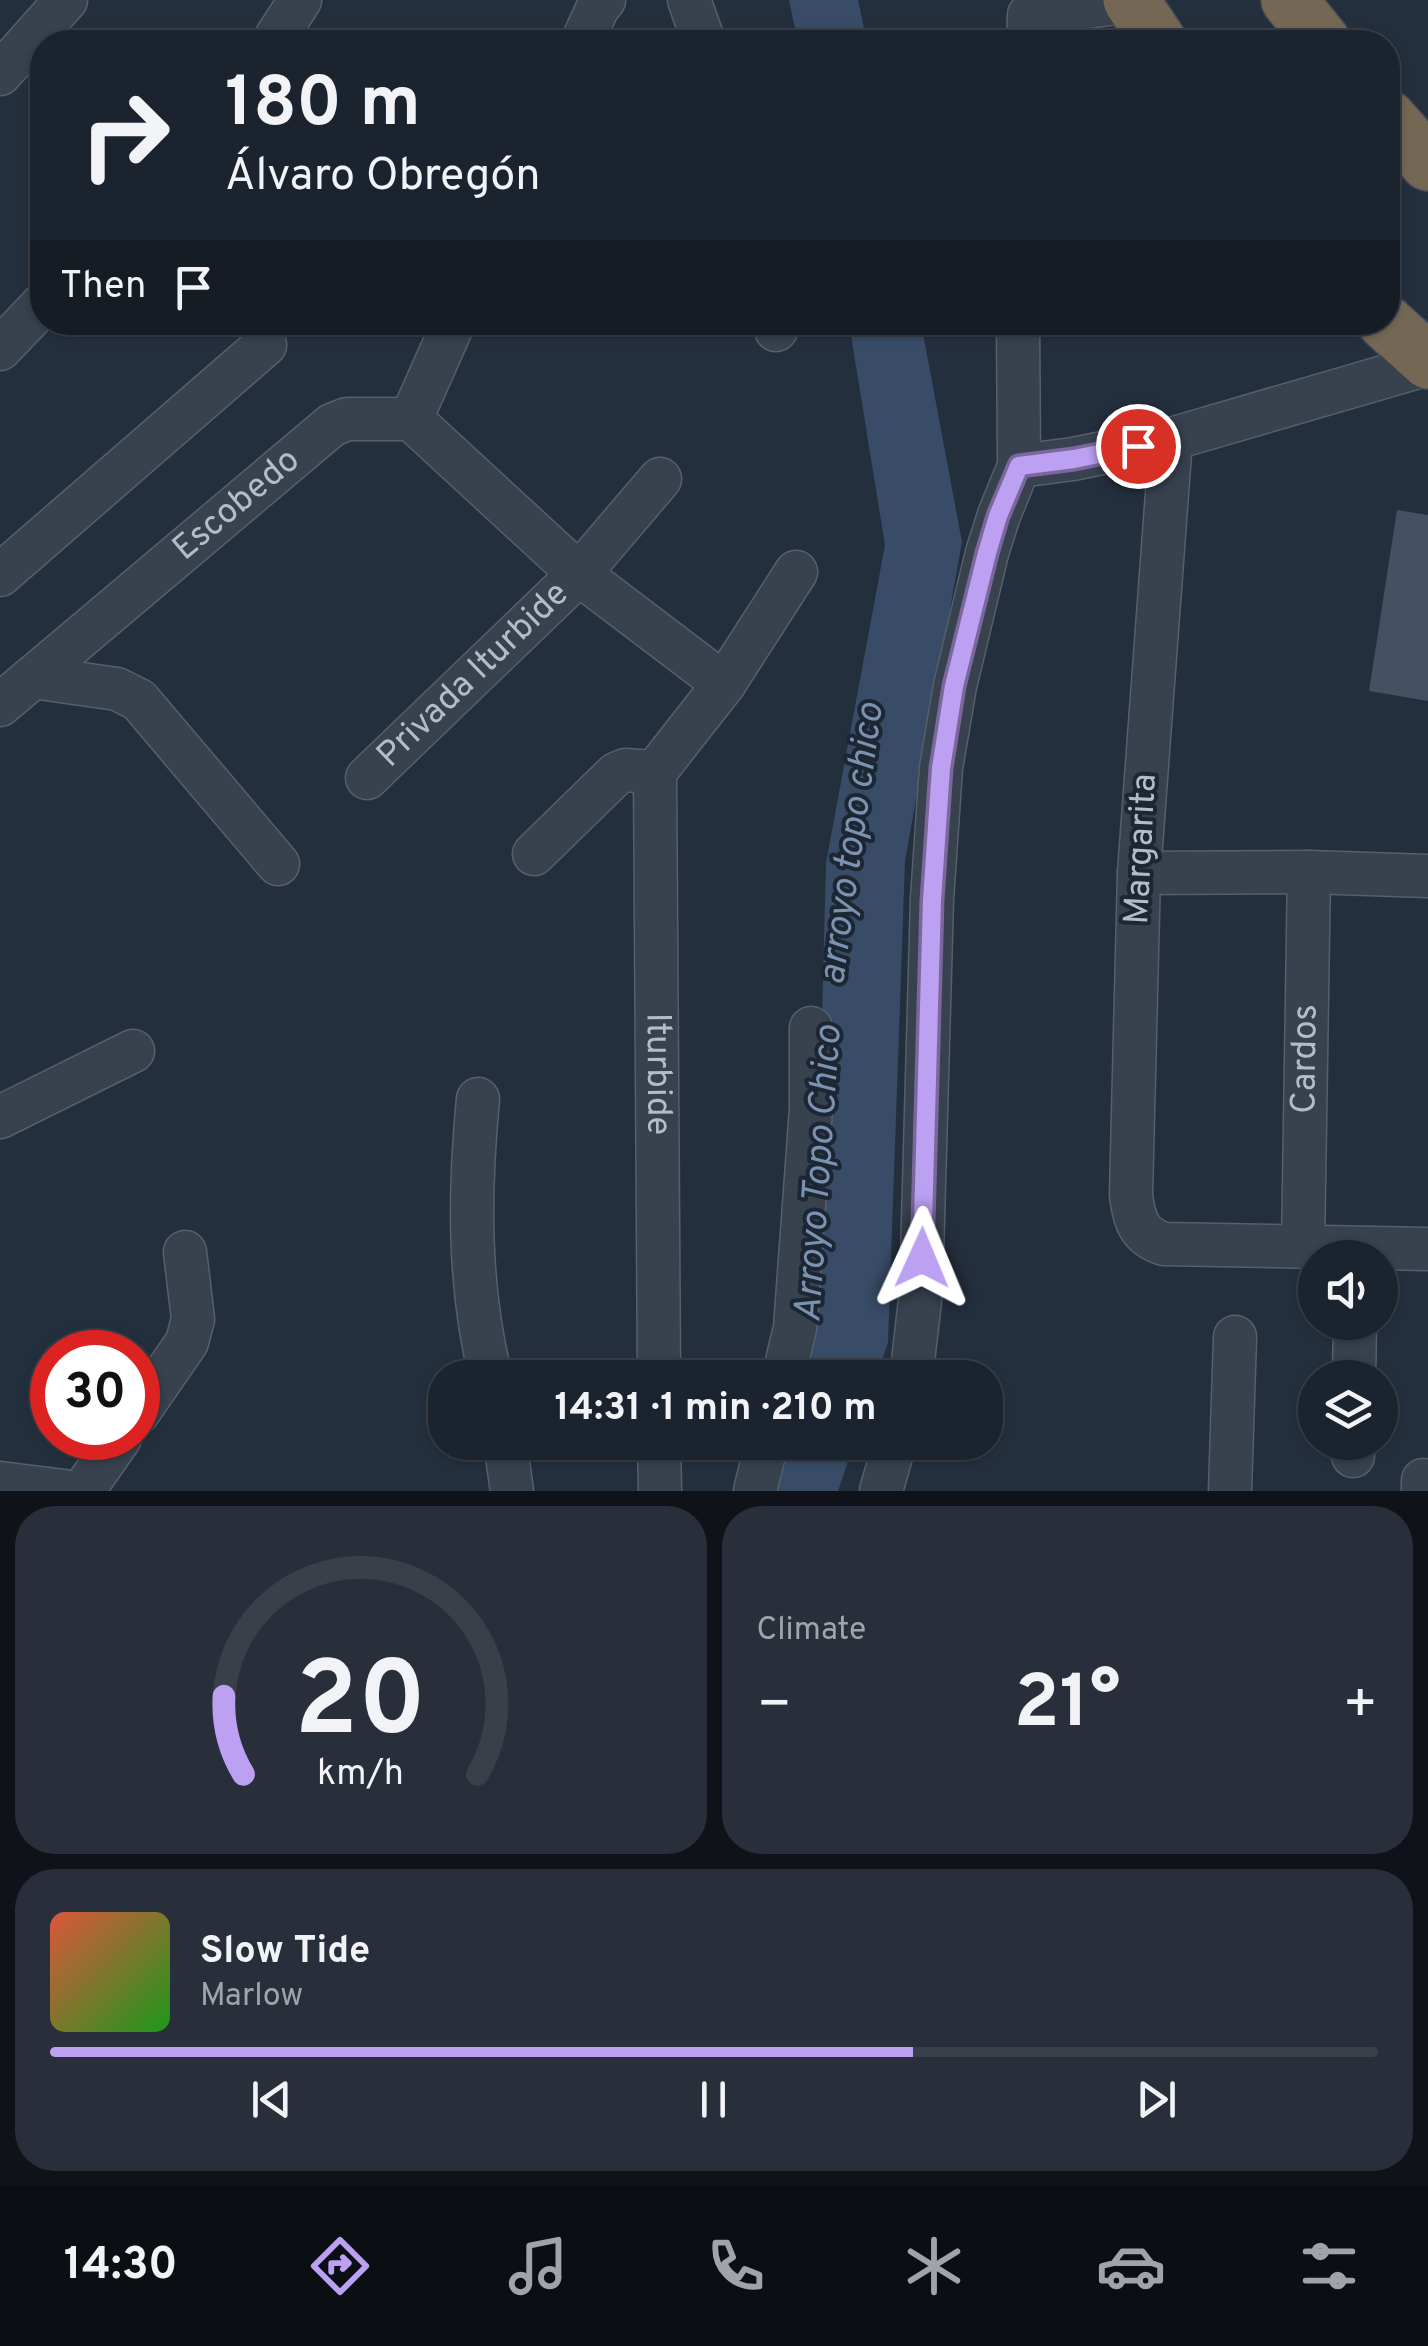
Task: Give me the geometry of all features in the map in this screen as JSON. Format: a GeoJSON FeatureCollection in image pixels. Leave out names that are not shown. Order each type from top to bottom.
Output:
{"type":"FeatureCollection","features":[{"type":"Feature","properties":{"kind":"highway"},"geometry":{"type":"LineString","coordinates":[[1131,0],[1151,30]]}},
{"type":"Feature","properties":{"kind":"highway"},"geometry":{"type":"LineString","coordinates":[[1289,0],[1314,30]]}},
{"type":"Feature","properties":{"kind":"highway"},"geometry":{"type":"LineString","coordinates":[[1400,132],[1428,163]]}},
{"type":"Feature","properties":{"kind":"highway"},"geometry":{"type":"LineString","coordinates":[[1399,335],[1428,362]]}},
{"type":"Feature","properties":{"kind":"street"},"geometry":{"type":"LineString","coordinates":[[39,30],[66,0]]}},
{"type":"Feature","properties":{"kind":"street"},"geometry":{"type":"LineString","coordinates":[[280,30],[300,0]]}},
{"type":"Feature","properties":{"kind":"street"},"geometry":{"type":"LineString","coordinates":[[587,30],[604,0]]}},
{"type":"Feature","properties":{"kind":"street"},"geometry":{"type":"LineString","coordinates":[[689,0],[700,30]]}},
{"type":"Feature","properties":{"kind":"street"},"geometry":{"type":"LineString","coordinates":[[1021,19],[1131,0]]}},
{"type":"Feature","properties":{"kind":"street"},"geometry":{"type":"LineString","coordinates":[[0,74],[30,40]]}},
{"type":"Feature","properties":{"kind":"street"},"geometry":{"type":"LineString","coordinates":[[0,349],[30,317]]}},
{"type":"Feature","properties":{"kind":"street"},"geometry":{"type":"LineString","coordinates":[[448,335],[411,419],[579,574],[724,684]]}},
{"type":"Feature","properties":{"kind":"street"},"geometry":{"type":"LineString","coordinates":[[913,1360],[921,1292],[932,900],[941,768],[954,686],[987,553],[1019,466],[1018,335]]}},
{"type":"Feature","properties":{"kind":"street"},"geometry":{"type":"LineString","coordinates":[[0,575],[265,345]]}},
{"type":"Feature","properties":{"kind":"street"},"geometry":{"type":"LineString","coordinates":[[1019,466],[1171,439],[1428,362]]}},
{"type":"Feature","properties":{"kind":"street","name":"Escobedo"},"geometry":{"type":"LineString","coordinates":[[0,705],[332,424],[362,418],[411,419]]}},
{"type":"Feature","properties":{"kind":"street","name":"Margarita"},"geometry":{"type":"LineString","coordinates":[[1171,439],[1139,873],[1131,1195],[1134,1218],[1139,1229],[1164,1244],[1298,1247]]}},
{"type":"Feature","properties":{"kind":"street","name":"Privada Iturbide"},"geometry":{"type":"LineString","coordinates":[[367,778],[579,574],[660,479]]}},
{"type":"Feature","properties":{"kind":"street"},"geometry":{"type":"LineString","coordinates":[[534,854],[616,774],[625,770],[655,772],[724,684],[796,572]]}},
{"type":"Feature","properties":{"kind":"street"},"geometry":{"type":"LineString","coordinates":[[34,677],[117,689],[139,700],[278,864]]}},
{"type":"Feature","properties":{"kind":"street","name":"Iturbide"},"geometry":{"type":"LineString","coordinates":[[655,772],[659,1360]]}},
{"type":"Feature","properties":{"kind":"street","name":"Cardos"},"geometry":{"type":"LineString","coordinates":[[1303,1240],[1309,872]]}},
{"type":"Feature","properties":{"kind":"street"},"geometry":{"type":"LineString","coordinates":[[1139,873],[1428,876]]}},
{"type":"Feature","properties":{"kind":"street"},"geometry":{"type":"LineString","coordinates":[[787,1360],[795,1328],[811,1108],[811,1028]]}},
{"type":"Feature","properties":{"kind":"street"},"geometry":{"type":"LineString","coordinates":[[0,1117],[133,1051]]}},
{"type":"Feature","properties":{"kind":"street"},"geometry":{"type":"LineString","coordinates":[[478,1099],[473,1149],[473,1254],[488,1360]]}},
{"type":"Feature","properties":{"kind":"street"},"geometry":{"type":"LineString","coordinates":[[1398,1251],[1428,1249]]}},
{"type":"Feature","properties":{"kind":"street"},"geometry":{"type":"LineString","coordinates":[[160,1381],[187,1342],[192,1319],[185,1252]]}},
{"type":"Feature","properties":{"kind":"street"},"geometry":{"type":"LineString","coordinates":[[1230,1491],[1236,1337]]}},
{"type":"Feature","properties":{"kind":"street"},"geometry":{"type":"LineString","coordinates":[[83,1491],[105,1460]]}},
{"type":"Feature","properties":{"kind":"street"},"geometry":{"type":"LineString","coordinates":[[508,1460],[512,1491]]}},
{"type":"Feature","properties":{"kind":"street"},"geometry":{"type":"LineString","coordinates":[[659,1460],[660,1491]]}},
{"type":"Feature","properties":{"kind":"street"},"geometry":{"type":"LineString","coordinates":[[755,1491],[763,1460]]}},
{"type":"Feature","properties":{"kind":"street"},"geometry":{"type":"LineString","coordinates":[[881,1491],[890,1460]]}},
{"type":"Feature","properties":{"kind":"street"},"geometry":{"type":"LineString","coordinates":[[0,1483],[64,1491]]}},
{"type":"Feature","properties":{"kind":"water"},"geometry":{"type":"Polygon","coordinates":[[[789,0],[858,0],[864,30],[795,30],[789,0]]]}},
{"type":"Feature","properties":{"kind":"water"},"geometry":{"type":"Polygon","coordinates":[[[851,335],[923,335],[962,542],[905,861],[888,1343],[882,1360],[806,1360],[814,1330],[826,863],[885,545],[851,335]]]}},
{"type":"Feature","properties":{"kind":"water"},"geometry":{"type":"Polygon","coordinates":[[[779,1460],[848,1460],[838,1491],[771,1491],[779,1460]]]}},
{"type":"Feature","properties":{"kind":"building"},"geometry":{"type":"Polygon","coordinates":[[[1397,510],[1428,515],[1428,701],[1369,691],[1397,510]]]}},
{"type":"Feature","properties":{"kind":"route"},"geometry":{"type":"LineString","coordinates":[[922,1258],[938,800],[954,686],[987,553],[1019,466],[1138,446]]}},
{"type":"Feature","properties":{"kind":"water label","name":"arroyo topo chico"},"geometry":{"type":"Point","coordinates":[853,844]}},
{"type":"Feature","properties":{"kind":"water label","name":"Arroyo Topo Chico"},"geometry":{"type":"Point","coordinates":[820,1174]}}]}
